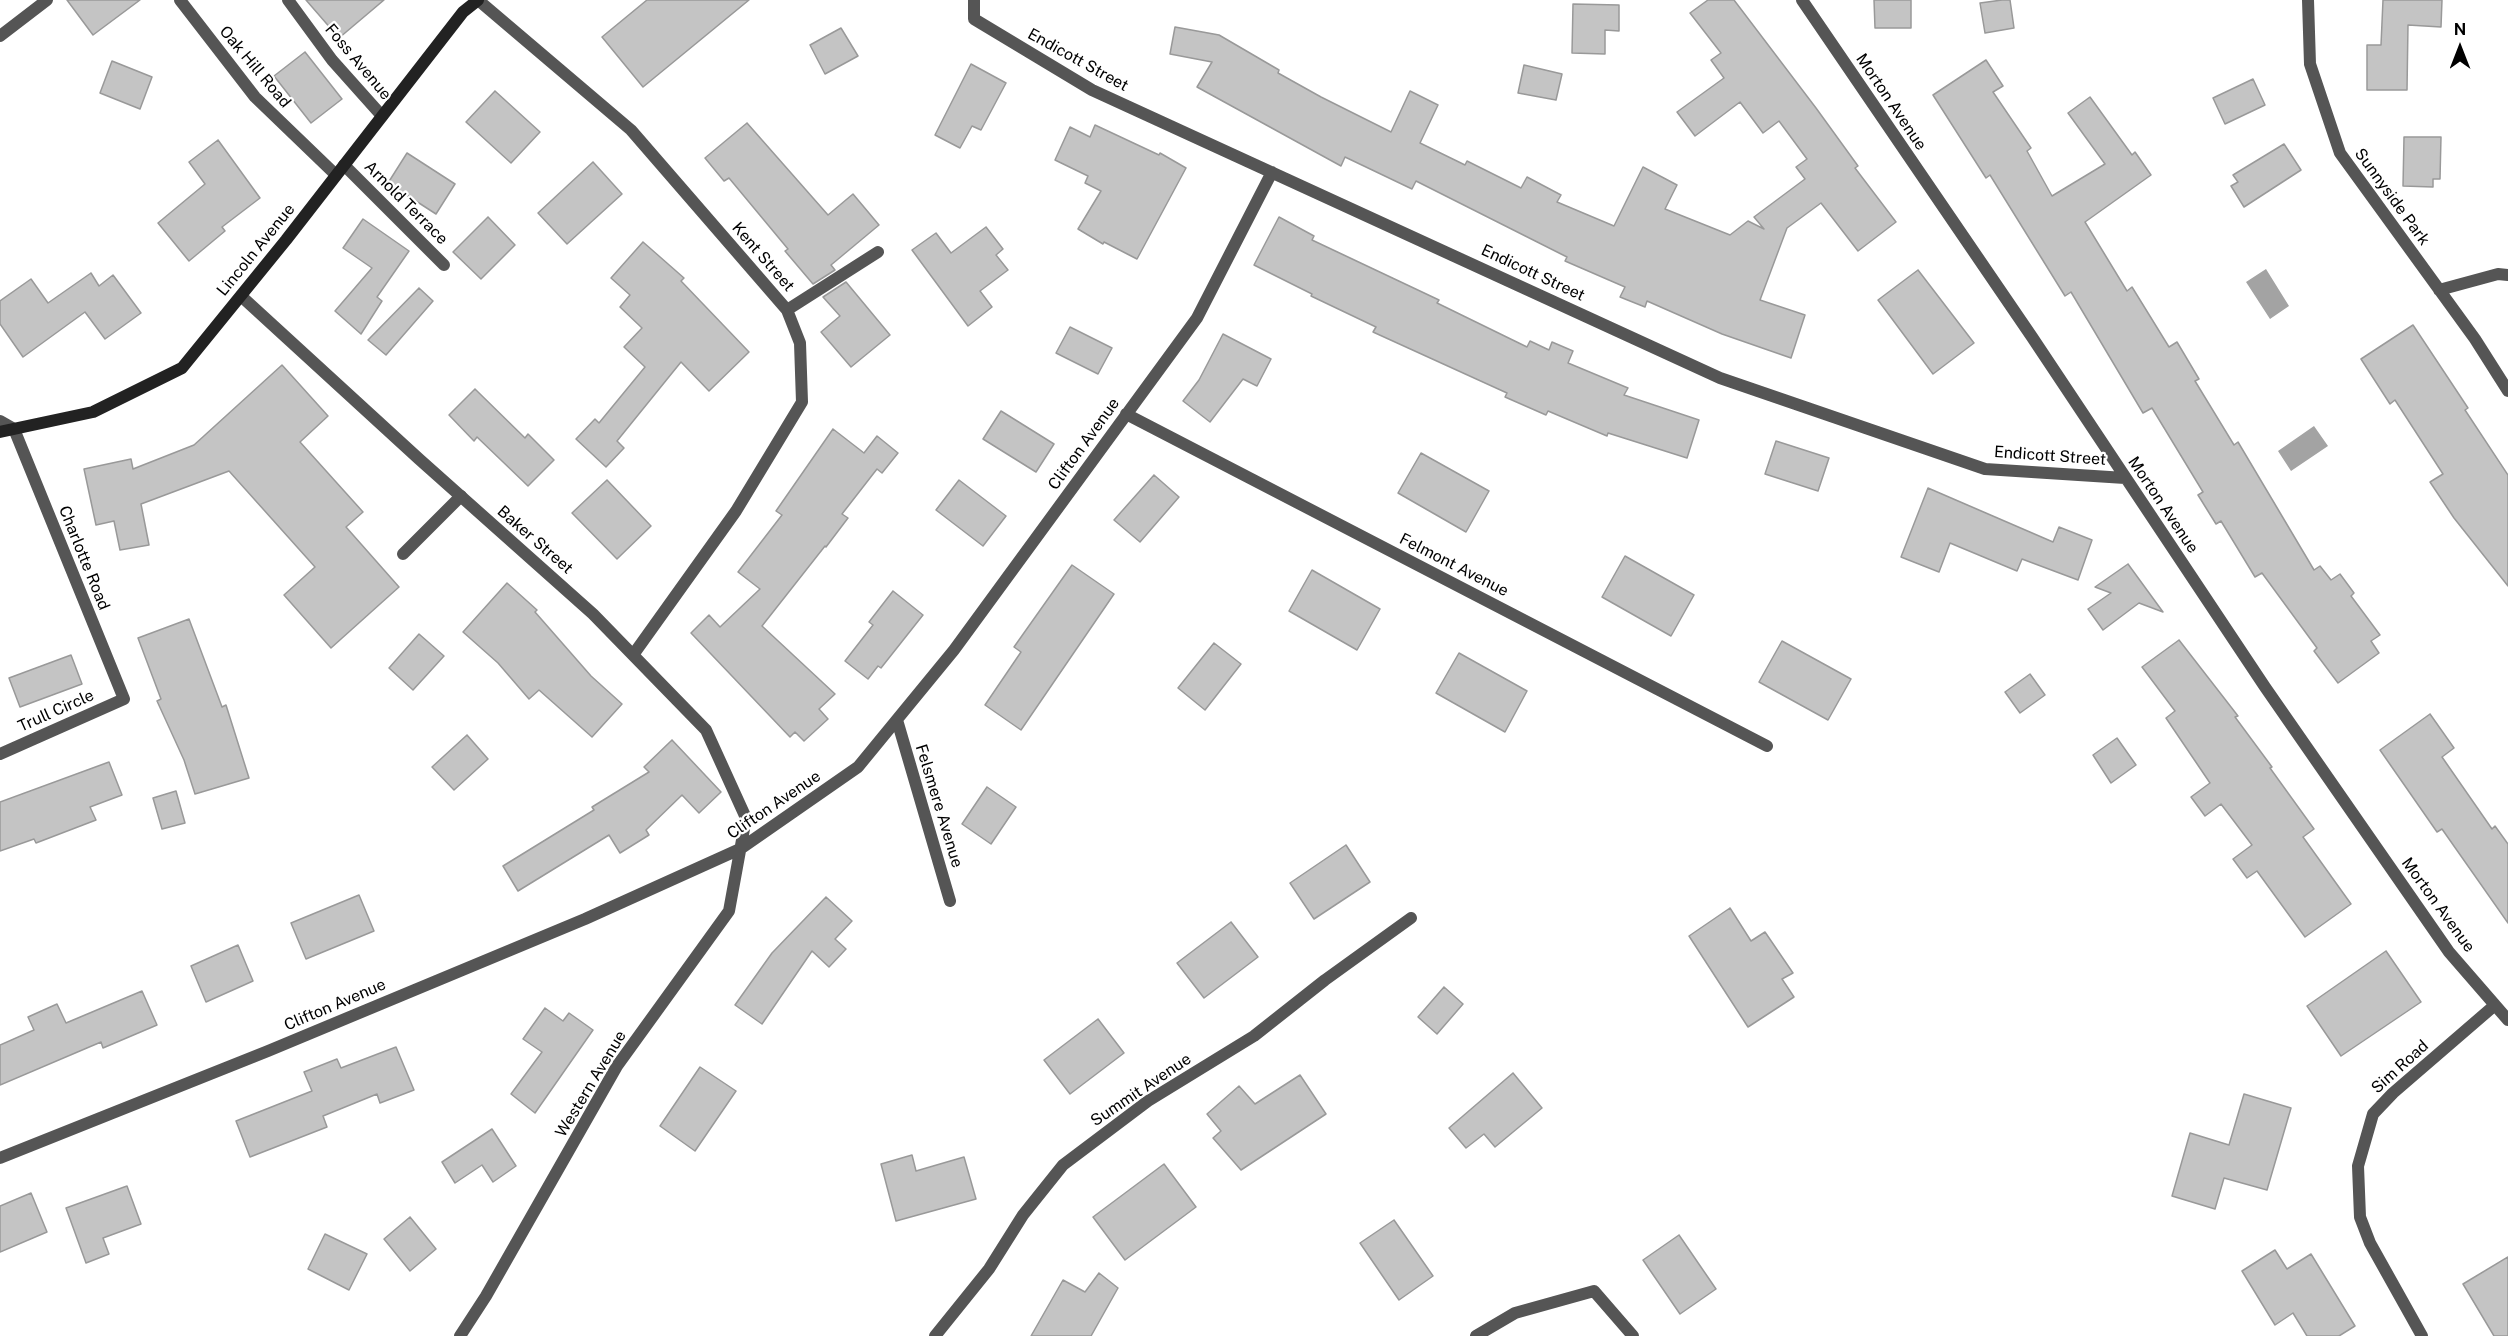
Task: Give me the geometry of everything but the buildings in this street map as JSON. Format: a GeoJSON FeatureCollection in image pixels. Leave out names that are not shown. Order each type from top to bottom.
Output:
{"type":"FeatureCollection","features":[{"type":"Feature","properties":{"kind":"main road","name":"Lincoln Avenue"},"geometry":{"type":"LineString","coordinates":[[0,432],[93,412],[182,368],[463,12],[478,0]]}},
{"type":"Feature","properties":{"kind":"street"},"geometry":{"type":"LineString","coordinates":[[0,36],[47,0]]}},
{"type":"Feature","properties":{"kind":"street","name":"Oak Hill Road"},"geometry":{"type":"LineString","coordinates":[[180,0],[255,97],[340,170]]}},
{"type":"Feature","properties":{"kind":"street","name":"Foss Avenue"},"geometry":{"type":"LineString","coordinates":[[288,0],[332,60],[382,116]]}},
{"type":"Feature","properties":{"kind":"street","name":"Kent Street"},"geometry":{"type":"LineString","coordinates":[[478,0],[631,130],[787,310],[800,344],[802,402],[736,511],[633,655]]}},
{"type":"Feature","properties":{"kind":"street","name":"Endicott Street"},"geometry":{"type":"LineString","coordinates":[[974,0],[974,19],[1092,90],[1720,378],[1985,469],[2125,478]]}},
{"type":"Feature","properties":{"kind":"street","name":"Morton Avenue"},"geometry":{"type":"LineString","coordinates":[[1802,0],[2258,677],[2449,952],[2508,1020]]}},
{"type":"Feature","properties":{"kind":"street","name":"Sunnyside Park"},"geometry":{"type":"LineString","coordinates":[[2308,0],[2310,64],[2340,153],[2475,339],[2508,391]]}},
{"type":"Feature","properties":{"kind":"street","name":"Arnold Terrace"},"geometry":{"type":"LineString","coordinates":[[340,170],[444,265]]}},
{"type":"Feature","properties":{"kind":"street","name":"Clifton Avenue"},"geometry":{"type":"LineString","coordinates":[[0,1158],[268,1051],[585,920],[740,849],[858,767],[954,650],[1197,318],[1272,172]]}},
{"type":"Feature","properties":{"kind":"street"},"geometry":{"type":"LineString","coordinates":[[787,310],[878,252]]}},
{"type":"Feature","properties":{"kind":"street"},"geometry":{"type":"LineString","coordinates":[[2439,290],[2498,274],[2508,275]]}},
{"type":"Feature","properties":{"kind":"street","name":"Baker Street"},"geometry":{"type":"LineString","coordinates":[[241,296],[593,614],[706,730],[746,818],[740,849]]}},
{"type":"Feature","properties":{"kind":"street","name":"Felmont Avenue"},"geometry":{"type":"LineString","coordinates":[[1126,414],[1767,746]]}},
{"type":"Feature","properties":{"kind":"street"},"geometry":{"type":"LineString","coordinates":[[0,421],[14,429]]}},
{"type":"Feature","properties":{"kind":"street","name":"Charlotte Road"},"geometry":{"type":"LineString","coordinates":[[14,429],[124,699]]}},
{"type":"Feature","properties":{"kind":"street"},"geometry":{"type":"LineString","coordinates":[[403,554],[460,496]]}},
{"type":"Feature","properties":{"kind":"street","name":"Trull Circle"},"geometry":{"type":"LineString","coordinates":[[0,754],[124,699]]}},
{"type":"Feature","properties":{"kind":"street","name":"Felsmere Avenue"},"geometry":{"type":"LineString","coordinates":[[897,720],[950,901]]}},
{"type":"Feature","properties":{"kind":"street","name":"Western Avenue"},"geometry":{"type":"LineString","coordinates":[[460,1336],[486,1296],[617,1066],[729,911],[740,849]]}},
{"type":"Feature","properties":{"kind":"street","name":"Summit Avenue"},"geometry":{"type":"LineString","coordinates":[[935,1336],[989,1269],[1023,1215],[1063,1165],[1148,1101],[1254,1036],[1324,980],[1411,918]]}},
{"type":"Feature","properties":{"kind":"street","name":"Sim Road"},"geometry":{"type":"LineString","coordinates":[[2422,1336],[2370,1243],[2360,1217],[2358,1166],[2373,1114],[2393,1093],[2495,1005]]}},
{"type":"Feature","properties":{"kind":"street"},"geometry":{"type":"LineString","coordinates":[[1476,1336],[1515,1313],[1594,1291],[1633,1336]]}},
{"type":"Feature","properties":{"kind":"shaded area"},"geometry":{"type":"Polygon","coordinates":[[[2266,269],[2289,306],[2270,319],[2246,282],[2266,269]]]}},
{"type":"Feature","properties":{"kind":"shaded area"},"geometry":{"type":"Polygon","coordinates":[[[2314,426],[2328,446],[2291,471],[2278,451],[2314,426]]]}}]}
